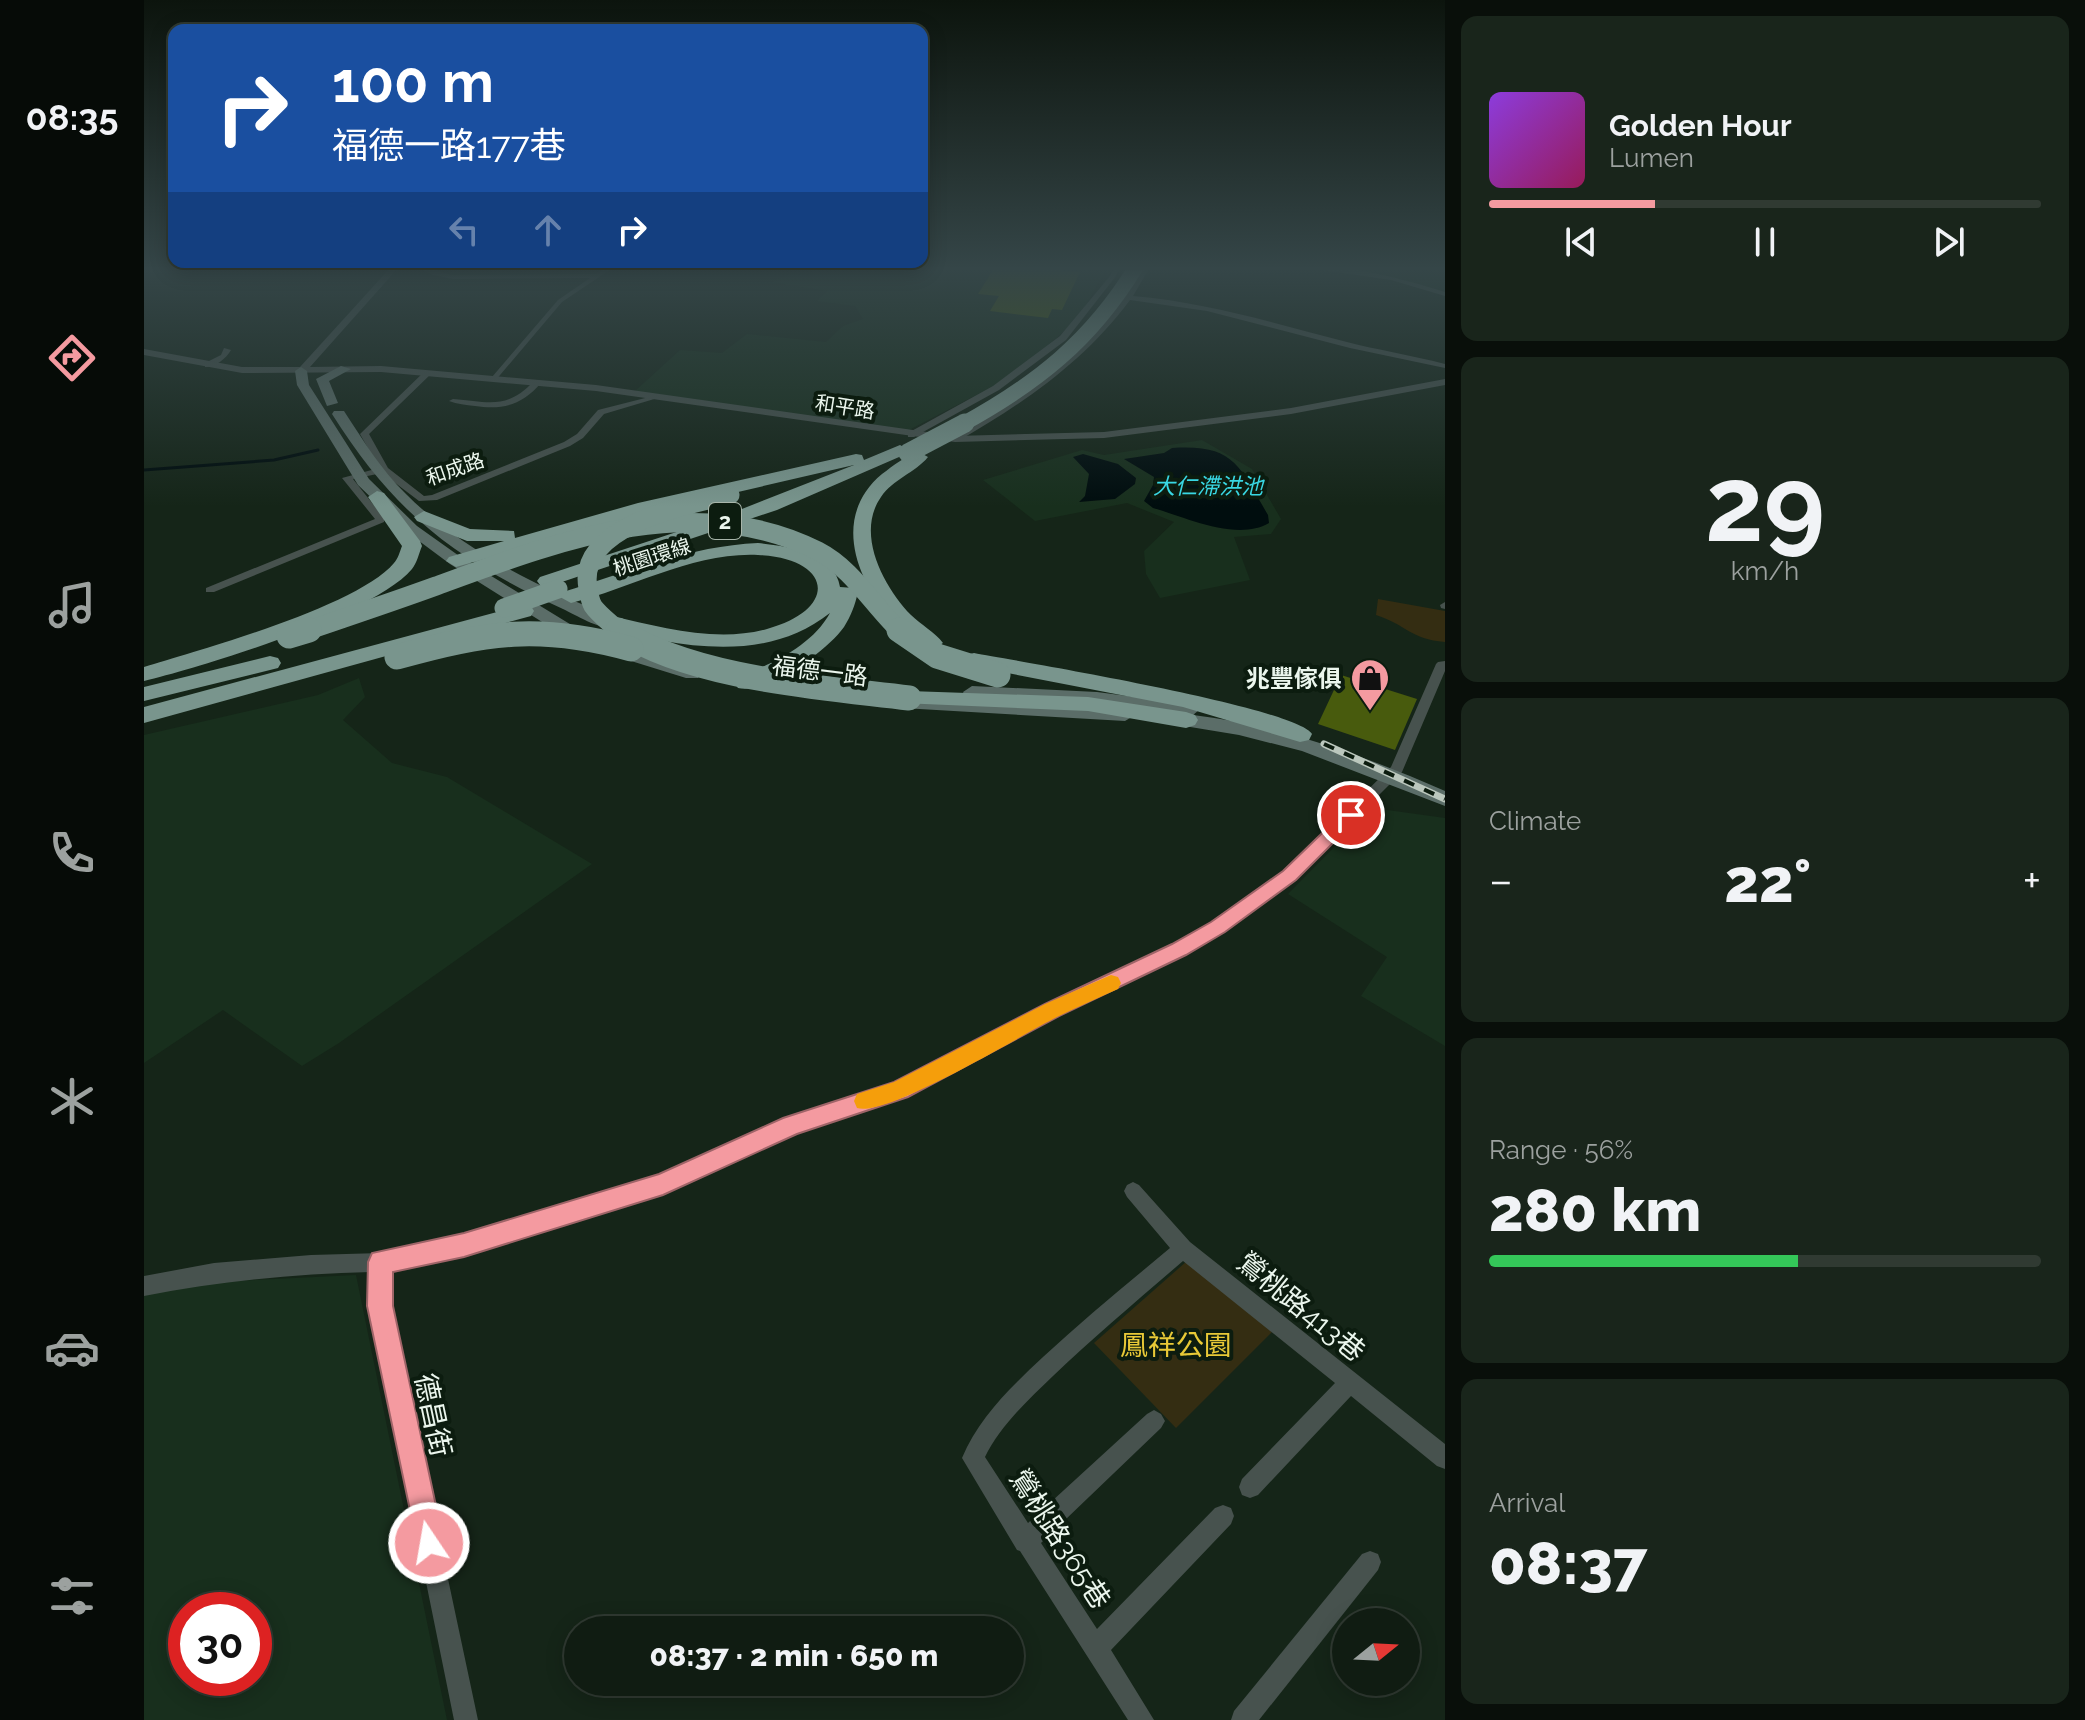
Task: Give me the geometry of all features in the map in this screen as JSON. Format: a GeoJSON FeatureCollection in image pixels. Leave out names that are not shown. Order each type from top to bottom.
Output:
{"type":"FeatureCollection","features":[{"type":"Feature","properties":{"kind":"highway","name":"桃園環線"},"geometry":{"type":"LineString","coordinates":[[144,704],[291,668],[507,606],[741,526],[874,471],[905,448],[956,421],[1028,375],[1059,347]]}},
{"type":"Feature","properties":{"kind":"highway"},"geometry":{"type":"LineString","coordinates":[[424,517],[449,529],[487,536],[533,532],[905,448],[1011,399],[1077,347]]}},
{"type":"Feature","properties":{"kind":"highway"},"geometry":{"type":"LineString","coordinates":[[742,685],[775,671],[809,650],[839,617],[846,600],[852,524],[866,494],[888,473],[905,448]]}},
{"type":"Feature","properties":{"kind":"highway"},"geometry":{"type":"LineString","coordinates":[[905,448],[894,474],[875,492],[864,513],[865,557],[874,577],[904,618],[928,641],[965,658],[1011,670],[1204,703],[1300,734]]}},
{"type":"Feature","properties":{"kind":"highway"},"geometry":{"type":"LineString","coordinates":[[856,459],[815,474],[649,518],[626,528],[599,548],[586,567],[587,597],[595,611],[616,631],[651,648],[703,664],[775,678],[909,698]]}},
{"type":"Feature","properties":{"kind":"highway"},"geometry":{"type":"LineString","coordinates":[[144,676],[295,624],[357,597],[397,574],[407,565],[412,547],[409,538],[383,510],[377,497]]}},
{"type":"Feature","properties":{"kind":"highway"},"geometry":{"type":"LineString","coordinates":[[465,558],[598,519]]}},
{"type":"Feature","properties":{"kind":"highway"},"geometry":{"type":"LineString","coordinates":[[144,676],[289,636],[564,540],[625,526],[686,521],[732,524],[805,545],[839,565],[859,582],[903,634],[963,667],[998,675],[1127,690]]}},
{"type":"Feature","properties":{"kind":"highway"},"geometry":{"type":"LineString","coordinates":[[144,715],[558,589],[705,555],[758,549],[811,561],[829,578],[832,589],[829,600],[813,617],[778,633],[742,640],[700,642],[611,623]]}},
{"type":"Feature","properties":{"kind":"highway","name":"桃園環線"},"geometry":{"type":"LineString","coordinates":[[144,694],[344,643],[507,606]]}},
{"type":"Feature","properties":{"kind":"highway"},"geometry":{"type":"LineString","coordinates":[[144,724],[479,636],[521,630],[577,634],[702,670],[798,689],[909,698],[1113,707],[1186,720]]}},
{"type":"Feature","properties":{"kind":"main road"},"geometry":{"type":"LineString","coordinates":[[332,403],[322,379],[345,369]]}},
{"type":"Feature","properties":{"kind":"main road"},"geometry":{"type":"LineString","coordinates":[[280,371],[306,375]]}},
{"type":"Feature","properties":{"kind":"main road","name":"福德一路"},"geometry":{"type":"LineString","coordinates":[[306,375],[332,403],[381,470],[465,558],[568,607],[647,637],[775,671],[909,690],[1075,696],[1166,705],[1300,734],[1394,772],[1445,799]]}},
{"type":"Feature","properties":{"kind":"main road","name":"福德一路"},"geometry":{"type":"LineString","coordinates":[[306,375],[316,402],[359,475],[400,520],[465,558],[572,633],[637,658],[742,685],[826,700],[1094,712],[1186,720],[1285,741],[1445,789]]}},
{"type":"Feature","properties":{"kind":"main road"},"geometry":{"type":"LineString","coordinates":[[784,693],[783,677],[802,675]]}},
{"type":"Feature","properties":{"kind":"street"},"geometry":{"type":"LineString","coordinates":[[306,375],[329,347]]}},
{"type":"Feature","properties":{"kind":"street"},"geometry":{"type":"LineString","coordinates":[[306,375],[330,347]]}},
{"type":"Feature","properties":{"kind":"street"},"geometry":{"type":"LineString","coordinates":[[495,379],[521,347]]}},
{"type":"Feature","properties":{"kind":"street"},"geometry":{"type":"LineString","coordinates":[[905,448],[996,388],[1051,347]]}},
{"type":"Feature","properties":{"kind":"street"},"geometry":{"type":"LineString","coordinates":[[955,439],[1014,406],[1086,347]]}},
{"type":"Feature","properties":{"kind":"street"},"geometry":{"type":"LineString","coordinates":[[1369,347],[1445,366]]}},
{"type":"Feature","properties":{"kind":"street"},"geometry":{"type":"LineString","coordinates":[[208,365],[224,356],[227,350]]}},
{"type":"Feature","properties":{"kind":"street"},"geometry":{"type":"LineString","coordinates":[[144,352],[208,365],[280,371]]}},
{"type":"Feature","properties":{"kind":"street","name":"和平路"},"geometry":{"type":"LineString","coordinates":[[306,375],[345,369],[428,373],[657,397],[905,448],[955,439],[1104,435],[1291,411],[1445,382]]}},
{"type":"Feature","properties":{"kind":"street"},"geometry":{"type":"LineString","coordinates":[[210,590],[381,520],[347,478],[381,470],[364,434],[428,373]]}},
{"type":"Feature","properties":{"kind":"street"},"geometry":{"type":"LineString","coordinates":[[453,401],[508,406],[525,399],[537,383]]}},
{"type":"Feature","properties":{"kind":"street","name":"和成路"},"geometry":{"type":"LineString","coordinates":[[381,470],[422,499],[434,498],[567,444],[580,436],[601,412],[657,397]]}},
{"type":"Feature","properties":{"kind":"street"},"geometry":{"type":"LineString","coordinates":[[144,1286],[214,1273],[311,1264],[381,1262],[464,1245],[663,1184],[791,1125],[900,1090],[1039,1016],[1179,950],[1218,927],[1290,875],[1394,772],[1442,664]]}},
{"type":"Feature","properties":{"kind":"street","name":"鶯桃路413巷"},"geometry":{"type":"LineString","coordinates":[[1133,1191],[1183,1249],[1445,1458]]}},
{"type":"Feature","properties":{"kind":"street","name":"鶯桃路365巷"},"geometry":{"type":"LineString","coordinates":[[1142,1720],[973,1458],[977,1443],[1020,1394],[1183,1249]]}},
{"type":"Feature","properties":{"kind":"street","name":"德昌街"},"geometry":{"type":"LineString","coordinates":[[381,1262],[380,1306],[466,1720]]}},
{"type":"Feature","properties":{"kind":"street"},"geometry":{"type":"LineString","coordinates":[[1250,1487],[1351,1382]]}},
{"type":"Feature","properties":{"kind":"street"},"geometry":{"type":"LineString","coordinates":[[1025,1542],[1154,1421]]}},
{"type":"Feature","properties":{"kind":"street"},"geometry":{"type":"LineString","coordinates":[[1095,1649],[1223,1516]]}},
{"type":"Feature","properties":{"kind":"street"},"geometry":{"type":"LineString","coordinates":[[1243,1720],[1370,1562]]}},
{"type":"Feature","properties":{"kind":"shaded area"},"geometry":{"type":"Polygon","coordinates":[[[730,347],[1046,347],[1013,376],[905,432],[634,392],[680,350],[722,353],[730,347]]]}},
{"type":"Feature","properties":{"kind":"shaded area","name":"大仁滯洪池"},"geometry":{"type":"Polygon","coordinates":[[[1202,440],[1252,469],[1281,519],[1271,534],[1234,537],[1250,580],[1160,598],[1146,574],[1144,551],[1174,522],[1127,503],[1035,521],[983,480],[1082,450],[1104,455],[1202,440]]]}},
{"type":"Feature","properties":{"kind":"shaded area"},"geometry":{"type":"Polygon","coordinates":[[[359,678],[365,697],[343,720],[392,763],[447,777],[592,864],[302,1066],[223,1010],[144,1063],[144,735],[318,695],[359,678]]]}},
{"type":"Feature","properties":{"kind":"shaded area"},"geometry":{"type":"Polygon","coordinates":[[[1373,808],[1445,818],[1445,1046],[1361,996],[1387,957],[1288,894],[1373,808]]]}},
{"type":"Feature","properties":{"kind":"shaded area"},"geometry":{"type":"Polygon","coordinates":[[[356,1275],[447,1720],[144,1720],[144,1294],[215,1282],[356,1275]]]}},
{"type":"Feature","properties":{"kind":"green space"},"geometry":{"type":"Polygon","coordinates":[[[1378,599],[1445,611],[1445,642],[1416,635],[1376,615],[1378,599]]]}},
{"type":"Feature","properties":{"kind":"green space","name":"鳳祥公園"},"geometry":{"type":"Polygon","coordinates":[[[1187,1261],[1272,1332],[1176,1428],[1094,1343],[1187,1261]]]}},
{"type":"Feature","properties":{"kind":"water","name":"大仁滯洪池"},"geometry":{"type":"Polygon","coordinates":[[[1172,448],[1210,450],[1233,462],[1250,483],[1268,515],[1269,523],[1242,530],[1227,529],[1153,508],[1144,501],[1154,477],[1124,459],[1164,453],[1172,448]]]}},
{"type":"Feature","properties":{"kind":"water"},"geometry":{"type":"Polygon","coordinates":[[[1083,454],[1118,464],[1136,478],[1135,484],[1115,499],[1079,502],[1085,496],[1089,474],[1073,457],[1083,454]]]}},
{"type":"Feature","properties":{"kind":"building","name":"兆豐傢俱"},"geometry":{"type":"Polygon","coordinates":[[[1341,675],[1417,699],[1395,750],[1318,724],[1341,675]]]}},
{"type":"Feature","properties":{"kind":"waterway"},"geometry":{"type":"LineString","coordinates":[[144,470],[274,460],[318,450]]}},
{"type":"Feature","properties":{"kind":"railway"},"geometry":{"type":"LineString","coordinates":[[1324,744],[1445,799]]}},
{"type":"Feature","properties":{"kind":"slow traffic"},"geometry":{"type":"LineString","coordinates":[[865,1101],[900,1090],[988,1042],[1111,983]]}},
{"type":"Feature","properties":{"kind":"place","name":"兆豐傢俱"},"geometry":{"type":"Point","coordinates":[1370,712]}},
{"type":"Feature","properties":{"kind":"route"},"geometry":{"type":"LineString","coordinates":[[429,1543],[380,1306],[381,1262],[464,1245],[663,1184],[791,1125],[900,1090],[988,1042],[1179,950],[1218,927],[1290,875],[1351,815]]}}]}
